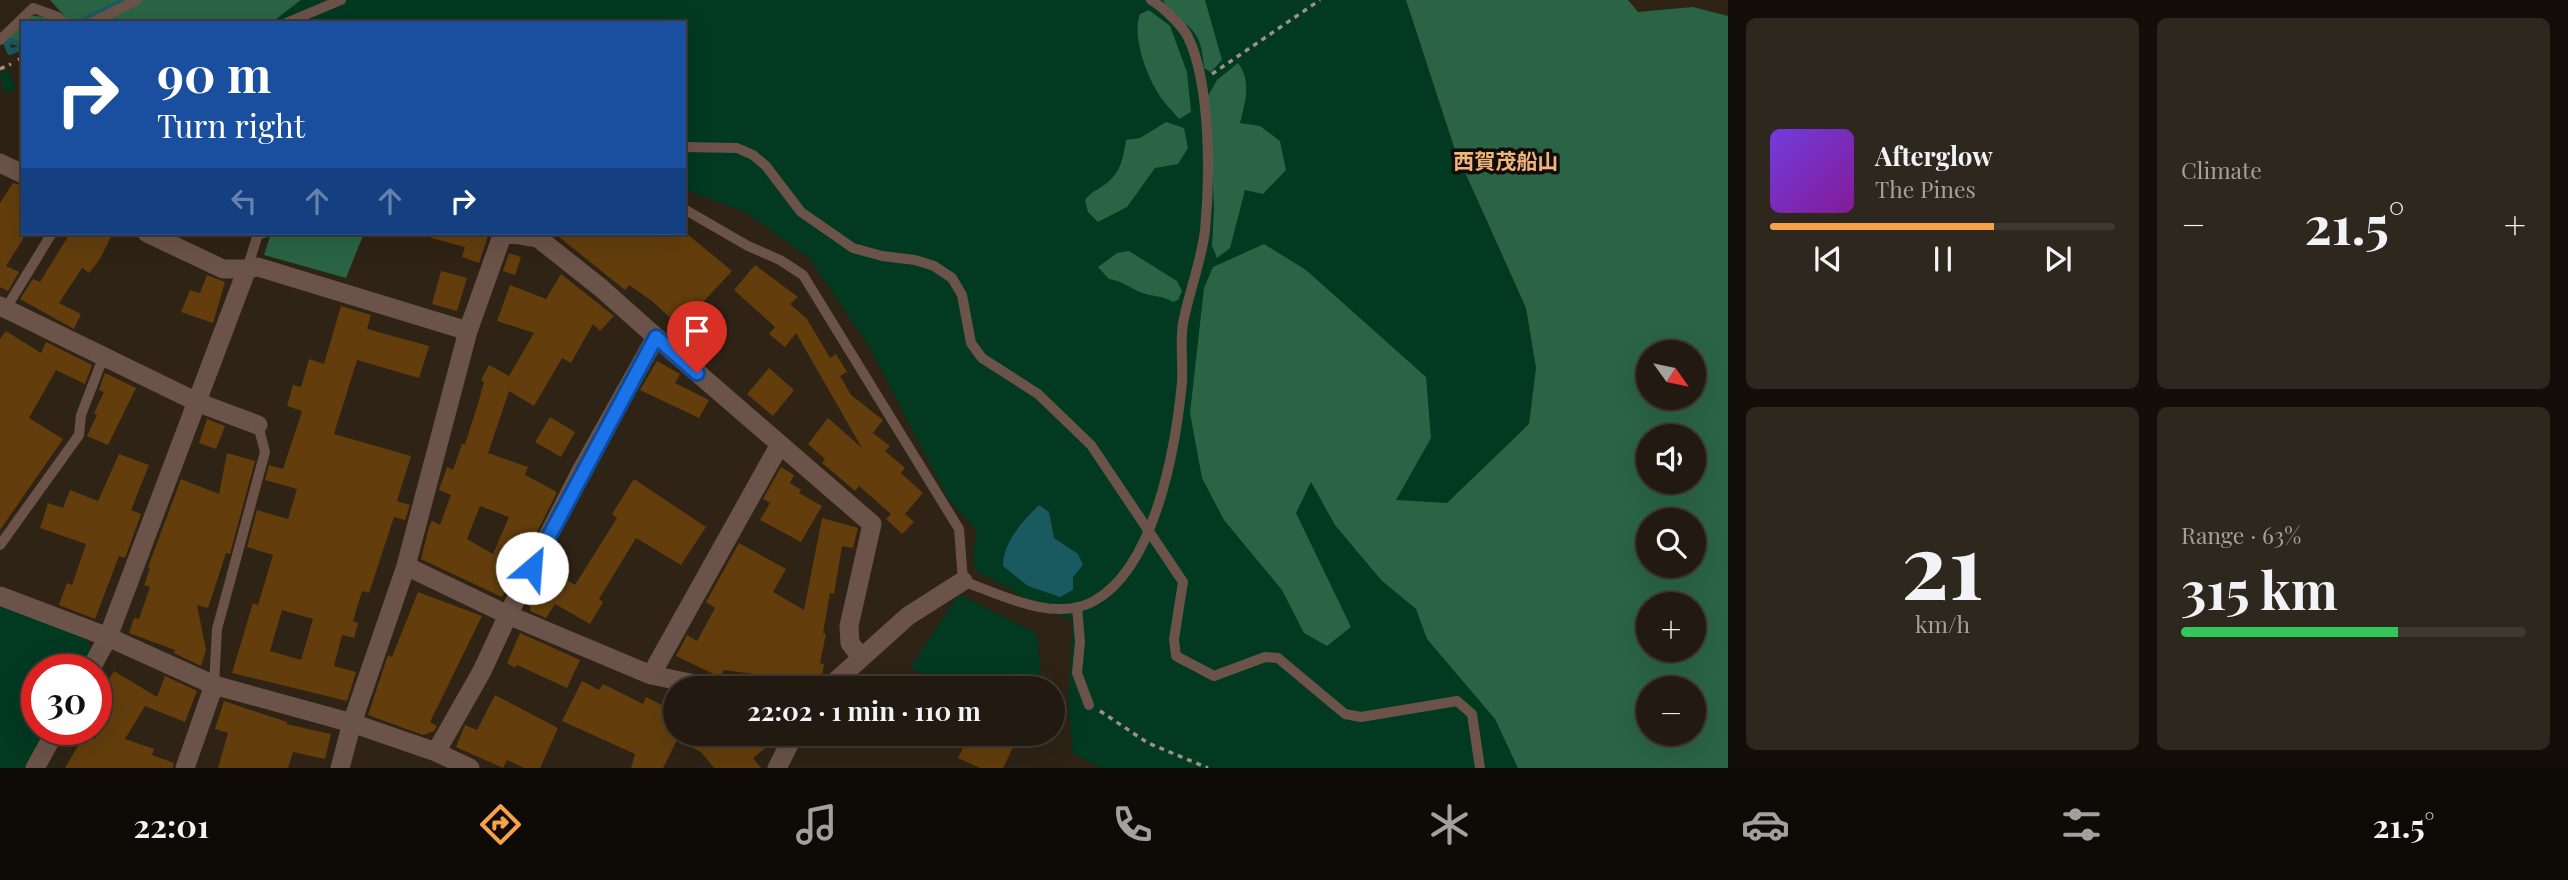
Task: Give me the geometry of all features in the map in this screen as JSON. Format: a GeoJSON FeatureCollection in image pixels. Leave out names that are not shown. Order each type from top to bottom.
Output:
{"type":"FeatureCollection","features":[{"type":"Feature","properties":{"kind":"street"},"geometry":{"type":"LineString","coordinates":[[0,163],[21,173]]}},
{"type":"Feature","properties":{"kind":"street"},"geometry":{"type":"LineString","coordinates":[[151,235],[223,269],[258,267],[468,331]]}},
{"type":"Feature","properties":{"kind":"street"},"geometry":{"type":"LineString","coordinates":[[340,768],[352,723],[406,566],[468,331],[504,235]]}},
{"type":"Feature","properties":{"kind":"street"},"geometry":{"type":"LineString","coordinates":[[518,235],[538,238],[601,288],[779,446],[872,524],[849,626],[850,643],[860,656]]}},
{"type":"Feature","properties":{"kind":"street"},"geometry":{"type":"LineString","coordinates":[[99,654],[108,638],[199,403],[247,269]]}},
{"type":"Feature","properties":{"kind":"street"},"geometry":{"type":"LineString","coordinates":[[2,310],[199,403],[258,425]]}},
{"type":"Feature","properties":{"kind":"street"},"geometry":{"type":"LineString","coordinates":[[436,752],[482,671],[580,473],[656,337]]}},
{"type":"Feature","properties":{"kind":"street"},"geometry":{"type":"LineString","coordinates":[[651,675],[779,446]]}},
{"type":"Feature","properties":{"kind":"street"},"geometry":{"type":"LineString","coordinates":[[406,566],[508,615],[651,675],[663,677]]}},
{"type":"Feature","properties":{"kind":"street"},"geometry":{"type":"LineString","coordinates":[[840,676],[908,615],[963,580]]}},
{"type":"Feature","properties":{"kind":"street"},"geometry":{"type":"LineString","coordinates":[[0,596],[108,638],[214,685],[352,723],[436,752],[470,768]]}},
{"type":"Feature","properties":{"kind":"street"},"geometry":{"type":"LineString","coordinates":[[185,768],[214,685]]}},
{"type":"Feature","properties":{"kind":"street"},"geometry":{"type":"LineString","coordinates":[[35,768],[48,745]]}},
{"type":"Feature","properties":{"kind":"street"},"geometry":{"type":"LineString","coordinates":[[777,768],[788,746]]}},
{"type":"Feature","properties":{"kind":"lane"},"geometry":{"type":"LineString","coordinates":[[95,21],[136,0]]}},
{"type":"Feature","properties":{"kind":"lane"},"geometry":{"type":"LineString","coordinates":[[291,21],[341,0]]}},
{"type":"Feature","properties":{"kind":"lane"},"geometry":{"type":"LineString","coordinates":[[686,210],[803,275],[959,529],[963,580],[1033,608],[1077,607],[1094,602],[1108,590],[1137,552],[1162,498],[1173,456],[1182,380],[1183,324],[1205,232],[1207,175],[1202,83],[1187,35],[1151,0]]}},
{"type":"Feature","properties":{"kind":"lane"},"geometry":{"type":"LineString","coordinates":[[0,40],[33,8],[63,21]]}},
{"type":"Feature","properties":{"kind":"lane"},"geometry":{"type":"LineString","coordinates":[[686,147],[737,148],[753,155],[766,166],[801,212],[853,248],[882,256],[915,260],[934,266],[952,278],[962,295],[971,343],[982,358],[1054,407],[1091,445],[1183,582],[1174,639],[1175,656],[1214,676],[1265,657],[1278,658],[1345,714],[1361,717],[1457,701],[1472,714],[1480,768]]}},
{"type":"Feature","properties":{"kind":"lane"},"geometry":{"type":"LineString","coordinates":[[2,310],[51,235]]}},
{"type":"Feature","properties":{"kind":"lane"},"geometry":{"type":"LineString","coordinates":[[247,269],[258,235]]}},
{"type":"Feature","properties":{"kind":"lane"},"geometry":{"type":"LineString","coordinates":[[0,545],[79,435],[81,415],[103,358]]}},
{"type":"Feature","properties":{"kind":"lane"},"geometry":{"type":"LineString","coordinates":[[214,685],[216,629],[265,452],[258,425]]}},
{"type":"Feature","properties":{"kind":"lane"},"geometry":{"type":"LineString","coordinates":[[1077,607],[1080,642],[1077,673],[1089,705]]}},
{"type":"Feature","properties":{"kind":"path"},"geometry":{"type":"LineString","coordinates":[[1202,83],[1320,0]]}},
{"type":"Feature","properties":{"kind":"path"},"geometry":{"type":"LineString","coordinates":[[0,69],[11,64]]}},
{"type":"Feature","properties":{"kind":"path"},"geometry":{"type":"LineString","coordinates":[[1089,705],[1148,743],[1208,768]]}},
{"type":"Feature","properties":{"kind":"green space"},"geometry":{"type":"Polygon","coordinates":[[[50,0],[301,0],[274,21],[69,21],[50,0]]]}},
{"type":"Feature","properties":{"kind":"green space"},"geometry":{"type":"Polygon","coordinates":[[[229,0],[1406,0],[1455,150],[1526,308],[1536,368],[1529,424],[1526,768],[1101,768],[1073,753],[1068,701],[1073,620],[1036,608],[1012,590],[978,572],[973,561],[976,530],[948,499],[869,346],[809,258],[747,213],[686,190],[686,21],[175,21],[229,0]]]}},
{"type":"Feature","properties":{"kind":"green space"},"geometry":{"type":"Polygon","coordinates":[[[1163,0],[1205,0],[1222,60],[1211,72],[1204,68],[1195,33],[1170,11],[1163,0]]]}},
{"type":"Feature","properties":{"kind":"green space"},"geometry":{"type":"Polygon","coordinates":[[[1406,0],[1628,0],[1638,12],[1693,7],[1728,16],[1728,768],[1518,768],[1495,719],[1427,639],[1416,609],[1381,580],[1335,525],[1311,482],[1296,513],[1351,627],[1327,646],[1304,633],[1282,590],[1224,520],[1202,478],[1190,413],[1204,288],[1213,267],[1264,244],[1306,270],[1426,377],[1431,438],[1396,500],[1447,503],[1529,424],[1536,368],[1526,308],[1455,150],[1406,0]]]}},
{"type":"Feature","properties":{"kind":"green space"},"geometry":{"type":"Polygon","coordinates":[[[1149,10],[1170,26],[1187,72],[1191,112],[1179,119],[1157,92],[1141,52],[1138,22],[1140,14],[1149,10]]]}},
{"type":"Feature","properties":{"kind":"green space"},"geometry":{"type":"Polygon","coordinates":[[[30,15],[58,21],[24,21],[30,15]]]}},
{"type":"Feature","properties":{"kind":"green space"},"geometry":{"type":"Polygon","coordinates":[[[21,23],[21,43],[4,39],[21,23]]]}},
{"type":"Feature","properties":{"kind":"green space"},"geometry":{"type":"Polygon","coordinates":[[[1238,63],[1246,85],[1240,123],[1260,126],[1280,141],[1286,170],[1263,194],[1245,190],[1230,248],[1217,258],[1212,246],[1214,208],[1208,96],[1217,80],[1238,63]]]}},
{"type":"Feature","properties":{"kind":"green space"},"geometry":{"type":"Polygon","coordinates":[[[8,70],[16,88],[4,94],[0,74],[8,70]]]}},
{"type":"Feature","properties":{"kind":"green space"},"geometry":{"type":"Polygon","coordinates":[[[1166,122],[1184,128],[1188,148],[1178,164],[1155,168],[1127,207],[1098,222],[1088,212],[1085,200],[1118,170],[1126,140],[1140,138],[1166,122]]]}},
{"type":"Feature","properties":{"kind":"green space"},"geometry":{"type":"Polygon","coordinates":[[[270,235],[363,235],[346,278],[264,255],[270,235]]]}},
{"type":"Feature","properties":{"kind":"green space"},"geometry":{"type":"Polygon","coordinates":[[[1129,251],[1177,281],[1182,291],[1178,300],[1173,302],[1140,292],[1109,279],[1098,267],[1117,253],[1129,251]]]}},
{"type":"Feature","properties":{"kind":"green space"},"geometry":{"type":"Polygon","coordinates":[[[959,594],[1037,634],[1041,676],[927,676],[910,668],[959,594]]]}},
{"type":"Feature","properties":{"kind":"green space"},"geometry":{"type":"Polygon","coordinates":[[[0,604],[86,638],[91,651],[89,654],[21,654],[21,745],[37,745],[24,768],[0,768],[0,604]]]}},
{"type":"Feature","properties":{"kind":"water"},"geometry":{"type":"Polygon","coordinates":[[[1039,505],[1049,512],[1054,538],[1078,554],[1083,565],[1073,577],[1073,590],[1060,597],[1028,586],[1003,566],[1010,541],[1020,525],[1039,505]]]}},
{"type":"Feature","properties":{"kind":"building"},"geometry":{"type":"Polygon","coordinates":[[[13,183],[21,185],[23,239],[6,266],[19,272],[8,291],[0,287],[0,203],[13,183]]]}},
{"type":"Feature","properties":{"kind":"building"},"geometry":{"type":"Polygon","coordinates":[[[686,233],[732,271],[680,327],[652,301],[629,285],[625,290],[556,235],[686,233]]]}},
{"type":"Feature","properties":{"kind":"building"},"geometry":{"type":"Polygon","coordinates":[[[69,235],[112,235],[100,259],[89,273],[82,268],[59,303],[81,314],[74,329],[20,299],[33,279],[40,282],[69,235]]]}},
{"type":"Feature","properties":{"kind":"building"},"geometry":{"type":"Polygon","coordinates":[[[432,235],[488,235],[479,263],[462,257],[465,247],[431,238],[432,235]]]}},
{"type":"Feature","properties":{"kind":"building"},"geometry":{"type":"Polygon","coordinates":[[[509,253],[521,257],[515,275],[503,271],[509,253]]]}},
{"type":"Feature","properties":{"kind":"building"},"geometry":{"type":"Polygon","coordinates":[[[755,265],[798,297],[790,304],[807,319],[830,358],[836,354],[847,372],[840,376],[851,395],[883,420],[873,433],[890,446],[885,451],[905,468],[901,473],[923,493],[905,514],[914,522],[902,534],[886,519],[891,514],[859,486],[855,491],[822,463],[825,459],[808,444],[828,418],[862,448],[796,333],[785,347],[769,334],[775,327],[734,290],[755,265]]]}},
{"type":"Feature","properties":{"kind":"building"},"geometry":{"type":"Polygon","coordinates":[[[441,271],[467,278],[457,311],[432,304],[441,271]]]}},
{"type":"Feature","properties":{"kind":"building"},"geometry":{"type":"Polygon","coordinates":[[[561,274],[614,316],[600,331],[593,324],[571,363],[562,358],[534,406],[509,391],[488,453],[528,467],[525,475],[557,492],[535,536],[531,534],[507,577],[512,580],[502,597],[421,559],[429,527],[432,521],[440,525],[451,495],[439,490],[447,467],[453,470],[462,444],[465,444],[484,382],[481,380],[489,365],[509,376],[534,333],[497,321],[510,285],[546,299],[561,274]],[[480,506],[467,539],[493,554],[509,517],[480,506]]]}},
{"type":"Feature","properties":{"kind":"building"},"geometry":{"type":"Polygon","coordinates":[[[207,275],[225,282],[213,323],[181,312],[190,290],[200,293],[207,275]]]}},
{"type":"Feature","properties":{"kind":"building"},"geometry":{"type":"Polygon","coordinates":[[[341,306],[371,315],[367,329],[429,346],[419,378],[357,360],[334,434],[411,456],[397,501],[410,505],[405,520],[394,517],[369,593],[362,591],[353,621],[358,623],[354,638],[342,635],[334,666],[356,672],[347,701],[232,673],[253,603],[258,605],[273,555],[247,547],[257,510],[288,519],[297,489],[265,480],[269,465],[283,469],[302,411],[287,406],[293,385],[301,387],[309,359],[324,364],[341,306]],[[282,610],[270,651],[301,660],[313,619],[282,610]]]}},
{"type":"Feature","properties":{"kind":"building"},"geometry":{"type":"Polygon","coordinates":[[[6,331],[41,353],[46,342],[92,365],[85,384],[56,370],[29,418],[63,439],[0,530],[0,339],[6,331]]]}},
{"type":"Feature","properties":{"kind":"building"},"geometry":{"type":"Polygon","coordinates":[[[657,361],[680,374],[675,383],[709,400],[699,418],[640,390],[657,361]]]}},
{"type":"Feature","properties":{"kind":"building"},"geometry":{"type":"Polygon","coordinates":[[[769,368],[794,390],[773,416],[747,394],[769,368]]]}},
{"type":"Feature","properties":{"kind":"building"},"geometry":{"type":"Polygon","coordinates":[[[105,373],[136,388],[108,445],[87,436],[104,392],[99,390],[105,373]]]}},
{"type":"Feature","properties":{"kind":"building"},"geometry":{"type":"Polygon","coordinates":[[[550,417],[575,432],[561,457],[535,442],[550,417]]]}},
{"type":"Feature","properties":{"kind":"building"},"geometry":{"type":"Polygon","coordinates":[[[207,419],[225,426],[216,449],[199,443],[207,419]]]}},
{"type":"Feature","properties":{"kind":"building"},"geometry":{"type":"Polygon","coordinates":[[[227,453],[255,461],[230,554],[226,553],[208,608],[197,605],[206,650],[201,666],[174,653],[175,650],[129,633],[134,618],[139,619],[150,587],[144,585],[150,568],[148,567],[181,479],[219,494],[227,453]]]}},
{"type":"Feature","properties":{"kind":"building"},"geometry":{"type":"Polygon","coordinates":[[[119,454],[149,465],[131,510],[141,514],[125,558],[119,556],[95,619],[59,605],[67,583],[72,585],[86,544],[40,528],[48,503],[63,508],[70,490],[98,501],[119,454]]]}},
{"type":"Feature","properties":{"kind":"building"},"geometry":{"type":"Polygon","coordinates":[[[781,467],[794,475],[790,483],[801,490],[799,493],[822,506],[801,542],[760,520],[770,503],[763,499],[781,467]]]}},
{"type":"Feature","properties":{"kind":"building"},"geometry":{"type":"Polygon","coordinates":[[[634,479],[706,527],[681,565],[636,538],[599,599],[603,602],[590,624],[555,604],[546,618],[530,611],[531,603],[551,571],[575,585],[617,518],[612,514],[634,479]]]}},
{"type":"Feature","properties":{"kind":"building"},"geometry":{"type":"Polygon","coordinates":[[[822,518],[858,528],[853,548],[842,546],[834,594],[830,593],[820,663],[824,664],[822,676],[767,676],[724,670],[718,676],[676,656],[687,635],[697,641],[715,608],[706,602],[739,543],[786,569],[773,592],[804,610],[822,518]]]}},
{"type":"Feature","properties":{"kind":"building"},"geometry":{"type":"Polygon","coordinates":[[[418,592],[482,616],[430,722],[437,726],[434,731],[423,735],[368,715],[388,655],[392,657],[418,592]]]}},
{"type":"Feature","properties":{"kind":"building"},"geometry":{"type":"Polygon","coordinates":[[[520,633],[580,660],[567,688],[507,663],[520,633]]]}},
{"type":"Feature","properties":{"kind":"building"},"geometry":{"type":"Polygon","coordinates":[[[114,671],[157,697],[165,676],[197,691],[185,722],[145,706],[125,739],[154,749],[152,755],[174,763],[173,768],[65,768],[78,745],[112,745],[114,671]]]}},
{"type":"Feature","properties":{"kind":"building"},"geometry":{"type":"Polygon","coordinates":[[[582,681],[599,690],[603,684],[643,704],[646,697],[663,706],[663,746],[674,746],[663,768],[631,768],[635,754],[562,721],[582,681]]]}},
{"type":"Feature","properties":{"kind":"building"},"geometry":{"type":"Polygon","coordinates":[[[495,695],[558,728],[540,768],[524,768],[507,760],[503,768],[456,747],[465,725],[477,730],[495,695]]]}},
{"type":"Feature","properties":{"kind":"building"},"geometry":{"type":"Polygon","coordinates":[[[224,701],[287,722],[286,724],[331,734],[325,759],[293,752],[288,768],[218,768],[228,733],[215,729],[224,701]]]}},
{"type":"Feature","properties":{"kind":"building"},"geometry":{"type":"Polygon","coordinates":[[[689,746],[768,746],[753,758],[761,768],[714,768],[701,752],[689,746]]]}},
{"type":"Feature","properties":{"kind":"building"},"geometry":{"type":"Polygon","coordinates":[[[964,746],[1014,746],[1003,768],[980,768],[958,758],[964,746]]]}},
{"type":"Feature","properties":{"kind":"waterway"},"geometry":{"type":"LineString","coordinates":[[81,21],[126,0]]}},
{"type":"Feature","properties":{"kind":"waterway"},"geometry":{"type":"LineString","coordinates":[[5,40],[10,52],[18,49]]}},
{"type":"Feature","properties":{"kind":"waterway"},"geometry":{"type":"LineString","coordinates":[[5,40],[21,44]]}},
{"type":"Feature","properties":{"kind":"district","name":"西賀茂船山"},"geometry":{"type":"Point","coordinates":[1506,162]}},
{"type":"Feature","properties":{"kind":"route"},"geometry":{"type":"LineString","coordinates":[[532,568],[580,473],[656,337],[697,373]]}}]}
